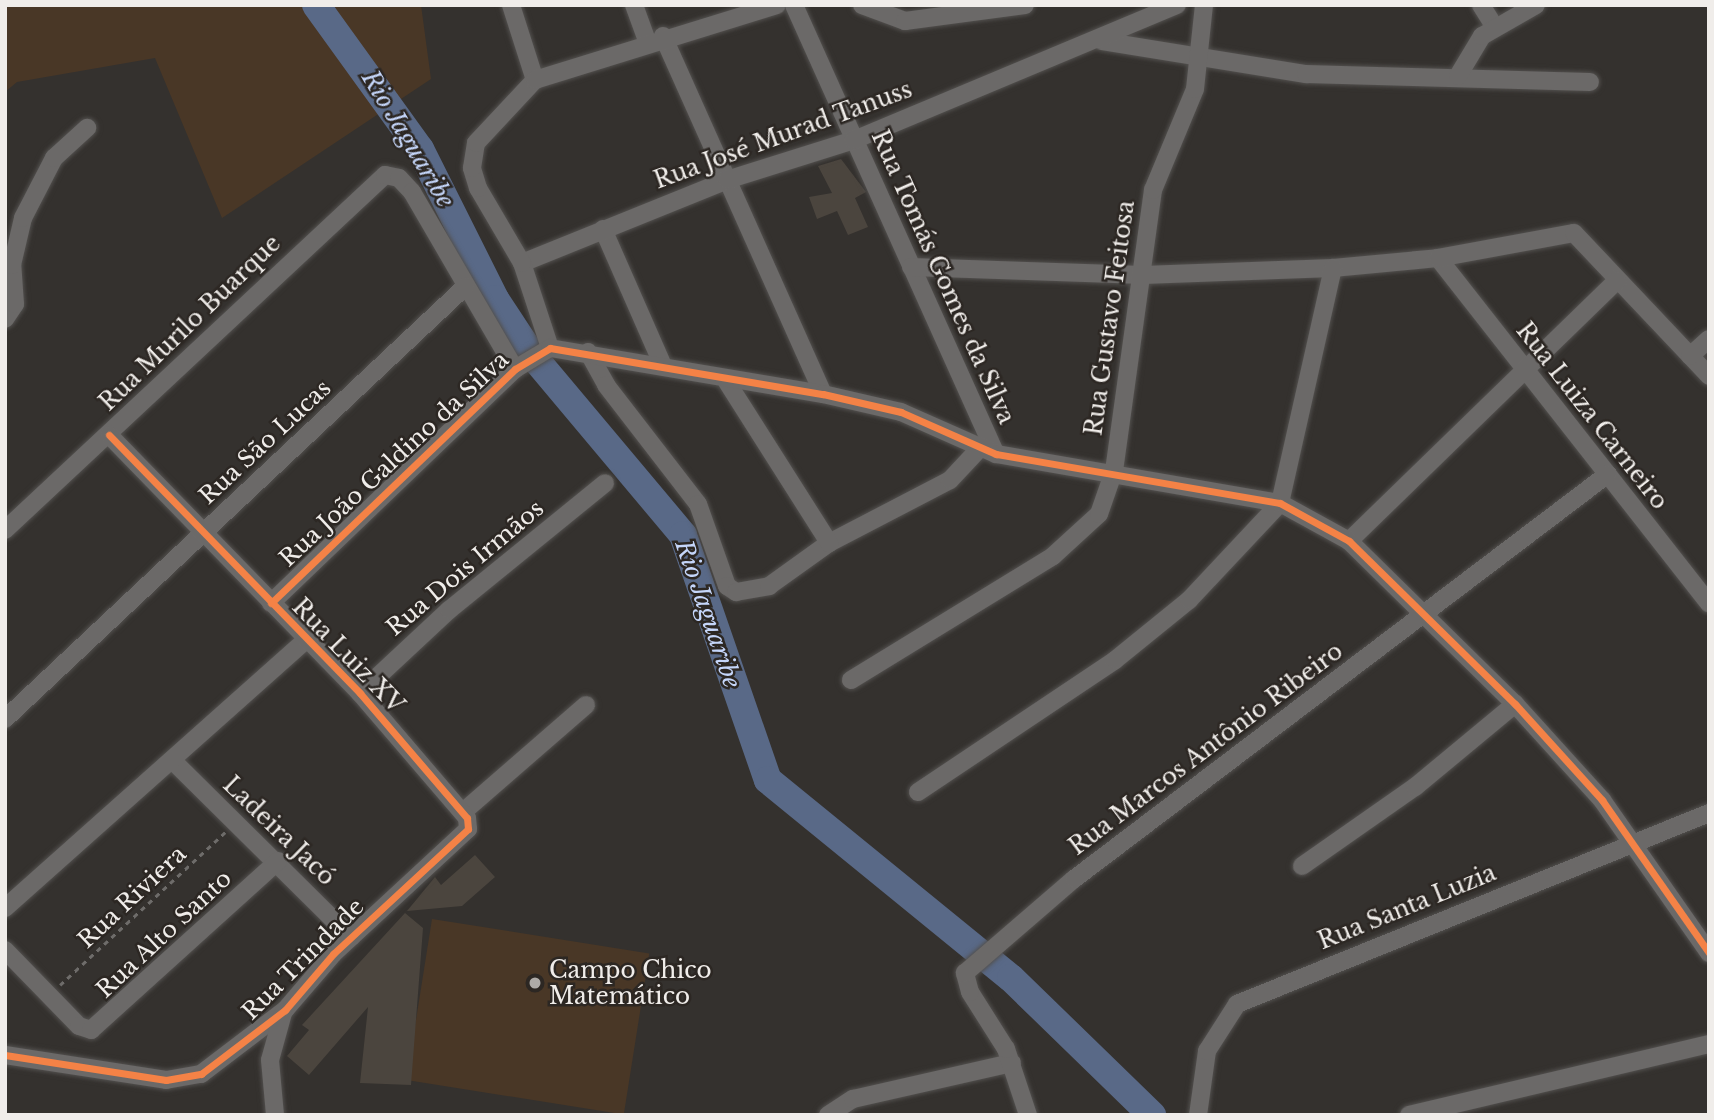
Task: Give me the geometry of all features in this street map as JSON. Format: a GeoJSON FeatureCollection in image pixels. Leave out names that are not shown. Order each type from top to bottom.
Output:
{"type":"FeatureCollection","features":[{"type":"Feature","properties":{"kind":"street"},"geometry":{"type":"LineString","coordinates":[[510,5],[535,80]]}},
{"type":"Feature","properties":{"kind":"street"},"geometry":{"type":"LineString","coordinates":[[634,5],[655,38],[727,180],[823,394]]}},
{"type":"Feature","properties":{"kind":"street"},"geometry":{"type":"LineString","coordinates":[[777,5],[756,8],[655,38],[535,80],[505,118],[484,131],[471,155],[478,188],[522,263],[545,349],[588,352],[663,366],[726,382],[823,394],[901,412],[987,451],[1114,471],[1280,503],[1349,541],[1515,704],[1631,841],[1709,953]]}},
{"type":"Feature","properties":{"kind":"street","name":"Rua Tomás Gomes da Silva"},"geometry":{"type":"LineString","coordinates":[[794,5],[911,267],[987,451]]}},
{"type":"Feature","properties":{"kind":"street"},"geometry":{"type":"LineString","coordinates":[[862,5],[905,21],[1025,5]]}},
{"type":"Feature","properties":{"kind":"street","name":"Rua José Murad Tanuss"},"geometry":{"type":"LineString","coordinates":[[522,263],[727,180],[854,140],[1005,73],[1101,41],[1177,5]]}},
{"type":"Feature","properties":{"kind":"street","name":"Rua Gustavo Feitosa"},"geometry":{"type":"LineString","coordinates":[[851,680],[1053,556],[1099,514],[1114,471],[1153,190],[1186,117],[1203,57],[1204,5]]}},
{"type":"Feature","properties":{"kind":"street"},"geometry":{"type":"LineString","coordinates":[[1481,5],[1495,27]]}},
{"type":"Feature","properties":{"kind":"street"},"geometry":{"type":"LineString","coordinates":[[1458,76],[1473,47],[1495,27],[1536,5]]}},
{"type":"Feature","properties":{"kind":"street"},"geometry":{"type":"LineString","coordinates":[[1101,41],[1369,79],[1458,76],[1590,82]]}},
{"type":"Feature","properties":{"kind":"street"},"geometry":{"type":"LineString","coordinates":[[5,319],[15,304],[12,265],[23,218],[54,158],[87,128]]}},
{"type":"Feature","properties":{"kind":"street","name":"Rua Murilo Buarque"},"geometry":{"type":"LineString","coordinates":[[5,530],[109,435],[376,180],[393,175],[412,192],[466,286]]}},
{"type":"Feature","properties":{"kind":"street"},"geometry":{"type":"LineString","coordinates":[[603,229],[663,366]]}},
{"type":"Feature","properties":{"kind":"street"},"geometry":{"type":"LineString","coordinates":[[911,267],[1143,275],[1333,268],[1438,258],[1562,232],[1582,239],[1617,280],[1709,376]]}},
{"type":"Feature","properties":{"kind":"street","name":"Rua Luiza Carneiro"},"geometry":{"type":"LineString","coordinates":[[1438,258],[1709,604]]}},
{"type":"Feature","properties":{"kind":"street"},"geometry":{"type":"LineString","coordinates":[[918,792],[1115,660],[1189,600],[1280,503],[1333,268]]}},
{"type":"Feature","properties":{"kind":"street"},"geometry":{"type":"LineString","coordinates":[[1349,541],[1617,280]]}},
{"type":"Feature","properties":{"kind":"street"},"geometry":{"type":"LineString","coordinates":[[466,286],[519,366]]}},
{"type":"Feature","properties":{"kind":"street","name":"Rua São Lucas"},"geometry":{"type":"LineString","coordinates":[[5,719],[466,286]]}},
{"type":"Feature","properties":{"kind":"street"},"geometry":{"type":"LineString","coordinates":[[1690,356],[1709,339]]}},
{"type":"Feature","properties":{"kind":"street","name":"Rua João Galdino da Silva"},"geometry":{"type":"LineString","coordinates":[[271,603],[519,366],[545,349]]}},
{"type":"Feature","properties":{"kind":"street"},"geometry":{"type":"LineString","coordinates":[[588,352],[606,386],[698,504],[730,590],[769,586],[828,542],[950,480],[987,451]]}},
{"type":"Feature","properties":{"kind":"street"},"geometry":{"type":"LineString","coordinates":[[726,382],[828,542]]}},
{"type":"Feature","properties":{"kind":"street","name":"Rua Luiz XV"},"geometry":{"type":"LineString","coordinates":[[109,435],[360,693],[465,815]]}},
{"type":"Feature","properties":{"kind":"street","name":"Rua Marcos Antônio Ribeiro"},"geometry":{"type":"LineString","coordinates":[[1028,1115],[1012,1063],[965,982],[965,973],[1074,879],[1608,474]]}},
{"type":"Feature","properties":{"kind":"street","name":"Rua Dois Irmãos"},"geometry":{"type":"LineString","coordinates":[[360,693],[449,610],[605,483]]}},
{"type":"Feature","properties":{"kind":"street"},"geometry":{"type":"LineString","coordinates":[[5,908],[306,639]]}},
{"type":"Feature","properties":{"kind":"street"},"geometry":{"type":"LineString","coordinates":[[1302,866],[1405,794],[1515,704]]}},
{"type":"Feature","properties":{"kind":"street"},"geometry":{"type":"LineString","coordinates":[[465,815],[586,705]]}},
{"type":"Feature","properties":{"kind":"street","name":"Ladeira Jacó"},"geometry":{"type":"LineString","coordinates":[[172,760],[235,823],[278,861],[351,937]]}},
{"type":"Feature","properties":{"kind":"street","name":"Rua Santa Luzia"},"geometry":{"type":"LineString","coordinates":[[1198,1115],[1207,1051],[1237,1004],[1631,841],[1709,813]]}},
{"type":"Feature","properties":{"kind":"street","name":"Rua Trindade"},"geometry":{"type":"LineString","coordinates":[[5,1055],[176,1080],[213,1067],[285,1010],[351,937],[462,841],[465,815]]}},
{"type":"Feature","properties":{"kind":"street","name":"Rua Alto Santo"},"geometry":{"type":"LineString","coordinates":[[50,994],[79,1026],[91,1030],[110,1018],[278,861]]}},
{"type":"Feature","properties":{"kind":"street"},"geometry":{"type":"LineString","coordinates":[[5,950],[50,994]]}},
{"type":"Feature","properties":{"kind":"street"},"geometry":{"type":"LineString","coordinates":[[275,1115],[270,1060],[285,1010]]}},
{"type":"Feature","properties":{"kind":"street"},"geometry":{"type":"LineString","coordinates":[[1415,1114],[1709,1044]]}},
{"type":"Feature","properties":{"kind":"street"},"geometry":{"type":"LineString","coordinates":[[828,1115],[853,1099],[1012,1063]]}},
{"type":"Feature","properties":{"kind":"shaded area"},"geometry":{"type":"Polygon","coordinates":[[[5,5],[421,5],[431,79],[222,218],[155,58],[17,82],[5,92],[5,5]]]}},
{"type":"Feature","properties":{"kind":"shaded area","name":"Campo Chico Matemático"},"geometry":{"type":"Polygon","coordinates":[[[432,919],[649,953],[624,1114],[407,1080],[432,919]]]}},
{"type":"Feature","properties":{"kind":"building"},"geometry":{"type":"Polygon","coordinates":[[[841,159],[866,192],[855,198],[868,227],[848,235],[837,211],[817,219],[809,197],[832,193],[818,166],[841,159]]]}},
{"type":"Feature","properties":{"kind":"building"},"geometry":{"type":"Polygon","coordinates":[[[475,855],[495,877],[462,906],[407,911],[435,877],[441,885],[475,855]]]}},
{"type":"Feature","properties":{"kind":"building"},"geometry":{"type":"Polygon","coordinates":[[[405,913],[423,928],[411,1085],[360,1083],[368,1007],[309,1075],[287,1056],[309,1030],[302,1025],[405,913]]]}},
{"type":"Feature","properties":{"kind":"waterway","name":"Rio Jaguaribe"},"geometry":{"type":"LineString","coordinates":[[316,5],[420,149],[495,299],[532,355],[683,535],[768,780],[1011,978],[1152,1115]]}},
{"type":"Feature","properties":{"kind":"cycle path"},"geometry":{"type":"LineString","coordinates":[[271,603],[515,369],[550,348],[823,394],[901,412],[996,454],[1280,503],[1349,541],[1515,704],[1602,800],[1709,953]]}},
{"type":"Feature","properties":{"kind":"cycle path"},"geometry":{"type":"LineString","coordinates":[[5,1055],[166,1080],[201,1074],[285,1010],[333,954],[468,829],[467,818],[360,693],[109,435]]}},
{"type":"Feature","properties":{"kind":"place","name":"Campo Chico Matemático"},"geometry":{"type":"Point","coordinates":[535,983]}}]}
